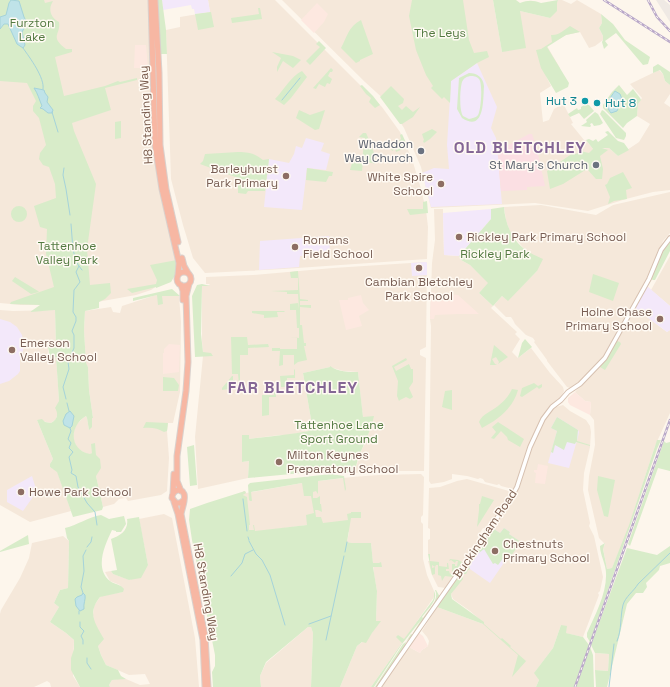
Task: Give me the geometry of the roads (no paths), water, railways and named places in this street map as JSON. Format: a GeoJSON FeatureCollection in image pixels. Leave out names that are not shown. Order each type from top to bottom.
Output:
{"type":"FeatureCollection","features":[{"type":"Feature","properties":{"kind":"highway","name":"H8 Standing Way"},"geometry":{"type":"LineString","coordinates":[[151,0],[156,59],[154,128],[161,167],[163,195],[180,256],[181,263],[178,275]]}},
{"type":"Feature","properties":{"kind":"highway","name":"H8 Standing Way"},"geometry":{"type":"LineString","coordinates":[[155,0],[155,52]]}},
{"type":"Feature","properties":{"kind":"highway","name":"H8 Standing Way"},"geometry":{"type":"LineString","coordinates":[[181,263],[188,273]]}},
{"type":"Feature","properties":{"kind":"highway"},"geometry":{"type":"LineString","coordinates":[[185,301],[191,279],[188,273],[184,272],[178,275],[178,281],[181,285],[185,301],[187,353],[175,440],[172,497],[175,504],[184,500],[185,495],[181,491],[177,481],[177,456],[186,391],[186,362]]}},
{"type":"Feature","properties":{"kind":"highway"},"geometry":{"type":"LineString","coordinates":[[181,285],[185,286],[189,284]]}},
{"type":"Feature","properties":{"kind":"highway"},"geometry":{"type":"LineString","coordinates":[[173,493],[177,490],[181,491]]}},
{"type":"Feature","properties":{"kind":"highway","name":"H8 Standing Way"},"geometry":{"type":"LineString","coordinates":[[184,500],[180,514],[202,640],[205,687]]}},
{"type":"Feature","properties":{"kind":"highway","name":"H8 Standing Way"},"geometry":{"type":"LineString","coordinates":[[175,504],[180,514],[204,628],[208,665],[208,687]]}},
{"type":"Feature","properties":{"kind":"main road","name":"Buckingham Road"},"geometry":{"type":"LineString","coordinates":[[379,687],[511,498],[517,487],[530,447],[546,415],[552,407],[568,392],[580,384],[605,358],[649,279],[661,250],[670,238]]}},
{"type":"Feature","properties":{"kind":"water","name":"Furzton Lake"},"geometry":{"type":"Polygon","coordinates":[[[11,0],[19,1],[27,23],[22,32],[25,45],[23,48],[17,44],[8,24],[4,24],[0,29],[0,17],[6,15],[11,0]]]}},
{"type":"Feature","properties":{"kind":"water"},"geometry":{"type":"Polygon","coordinates":[[[34,88],[44,90],[48,97],[47,102],[53,110],[52,113],[48,113],[40,108],[42,106],[34,88]]]}},
{"type":"Feature","properties":{"kind":"water"},"geometry":{"type":"Polygon","coordinates":[[[615,91],[620,94],[622,99],[617,111],[611,113],[608,104],[615,91]]]}},
{"type":"Feature","properties":{"kind":"water"},"geometry":{"type":"Polygon","coordinates":[[[70,411],[74,416],[72,426],[70,428],[64,425],[63,421],[66,414],[70,411]]]}},
{"type":"Feature","properties":{"kind":"water"},"geometry":{"type":"Polygon","coordinates":[[[83,593],[85,595],[84,609],[80,611],[76,606],[75,599],[83,593]]]}},
{"type":"Feature","properties":{"kind":"waterway"},"geometry":{"type":"LineString","coordinates":[[23,48],[33,62],[42,79],[43,89]]}},
{"type":"Feature","properties":{"kind":"waterway"},"geometry":{"type":"LineString","coordinates":[[282,100],[300,78]]}},
{"type":"Feature","properties":{"kind":"waterway"},"geometry":{"type":"LineString","coordinates":[[52,112],[58,132]]}},
{"type":"Feature","properties":{"kind":"waterway"},"geometry":{"type":"LineString","coordinates":[[64,168],[63,175],[70,215]]}},
{"type":"Feature","properties":{"kind":"waterway"},"geometry":{"type":"LineString","coordinates":[[71,224],[73,250],[76,260]]}},
{"type":"Feature","properties":{"kind":"waterway"},"geometry":{"type":"LineString","coordinates":[[66,399],[63,387],[69,369],[68,362],[74,348],[74,335],[72,331],[76,321],[76,317],[73,312],[74,290],[80,282],[76,272],[79,266],[77,263]]}},
{"type":"Feature","properties":{"kind":"waterway"},"geometry":{"type":"LineString","coordinates":[[79,266],[82,270]]}},
{"type":"Feature","properties":{"kind":"waterway"},"geometry":{"type":"LineString","coordinates":[[67,403],[69,411]]}},
{"type":"Feature","properties":{"kind":"waterway"},"geometry":{"type":"LineString","coordinates":[[70,428],[71,431],[68,439],[71,443],[69,448],[73,452],[69,457],[72,470],[71,473],[76,476],[78,487],[87,503],[95,512],[97,525]]}},
{"type":"Feature","properties":{"kind":"waterway"},"geometry":{"type":"LineString","coordinates":[[243,499],[247,531]]}},
{"type":"Feature","properties":{"kind":"waterway"},"geometry":{"type":"LineString","coordinates":[[87,547],[91,542],[92,537]]}},
{"type":"Feature","properties":{"kind":"waterway"},"geometry":{"type":"LineString","coordinates":[[249,541],[270,575],[285,625]]}},
{"type":"Feature","properties":{"kind":"waterway"},"geometry":{"type":"LineString","coordinates":[[345,552],[347,542]]}},
{"type":"Feature","properties":{"kind":"waterway"},"geometry":{"type":"LineString","coordinates":[[83,593],[81,587],[84,571],[83,556],[86,550]]}},
{"type":"Feature","properties":{"kind":"waterway"},"geometry":{"type":"LineString","coordinates":[[231,576],[242,563],[245,554],[253,550]]}},
{"type":"Feature","properties":{"kind":"waterway"},"geometry":{"type":"LineString","coordinates":[[617,641],[620,632],[623,605],[626,599],[638,584],[670,553]]}},
{"type":"Feature","properties":{"kind":"waterway"},"geometry":{"type":"LineString","coordinates":[[326,640],[344,556]]}},
{"type":"Feature","properties":{"kind":"waterway"},"geometry":{"type":"LineString","coordinates":[[309,624],[331,616]]}},
{"type":"Feature","properties":{"kind":"waterway"},"geometry":{"type":"LineString","coordinates":[[80,622],[80,627],[84,631],[81,636],[83,644]]}},
{"type":"Feature","properties":{"kind":"waterway"},"geometry":{"type":"LineString","coordinates":[[609,687],[614,644]]}},
{"type":"Feature","properties":{"kind":"waterway"},"geometry":{"type":"LineString","coordinates":[[87,658],[87,663],[91,669]]}},
{"type":"Feature","properties":{"kind":"railway"},"geometry":{"type":"LineString","coordinates":[[604,0],[670,42]]}},
{"type":"Feature","properties":{"kind":"railway"},"geometry":{"type":"LineString","coordinates":[[648,0],[657,17],[670,31]]}},
{"type":"Feature","properties":{"kind":"railway"},"geometry":{"type":"LineString","coordinates":[[575,687],[670,420]]}},
{"type":"Feature","properties":{"kind":"place","name":"Hut 3"},"geometry":{"type":"Point","coordinates":[585,101]}},
{"type":"Feature","properties":{"kind":"place","name":"Hut 8"},"geometry":{"type":"Point","coordinates":[597,103]}},
{"type":"Feature","properties":{"kind":"place","name":"Whaddon Way Church"},"geometry":{"type":"Point","coordinates":[421,151]}},
{"type":"Feature","properties":{"kind":"place","name":"St Mary's Church"},"geometry":{"type":"Point","coordinates":[596,165]}},
{"type":"Feature","properties":{"kind":"place","name":"Barleyhurst Park Primary"},"geometry":{"type":"Point","coordinates":[286,176]}},
{"type":"Feature","properties":{"kind":"place","name":"White Spire School"},"geometry":{"type":"Point","coordinates":[441,184]}},
{"type":"Feature","properties":{"kind":"place","name":"Rickley Park Primary School"},"geometry":{"type":"Point","coordinates":[459,237]}},
{"type":"Feature","properties":{"kind":"place","name":"Romans Field School"},"geometry":{"type":"Point","coordinates":[295,247]}},
{"type":"Feature","properties":{"kind":"place","name":"Cambian Bletchley Park School"},"geometry":{"type":"Point","coordinates":[419,268]}},
{"type":"Feature","properties":{"kind":"place","name":"Holne Chase Primary School"},"geometry":{"type":"Point","coordinates":[660,319]}},
{"type":"Feature","properties":{"kind":"place","name":"Emerson Valley School"},"geometry":{"type":"Point","coordinates":[12,350]}},
{"type":"Feature","properties":{"kind":"place","name":"Milton Keynes Preparatory School"},"geometry":{"type":"Point","coordinates":[279,462]}},
{"type":"Feature","properties":{"kind":"place","name":"Howe Park School"},"geometry":{"type":"Point","coordinates":[21,492]}},
{"type":"Feature","properties":{"kind":"place","name":"Chestnuts Primary School"},"geometry":{"type":"Point","coordinates":[495,551]}},
{"type":"Feature","properties":{"kind":"district","name":"OLD BLETCHLEY"},"geometry":{"type":"Point","coordinates":[520,147]}},
{"type":"Feature","properties":{"kind":"district","name":"FAR BLETCHLEY"},"geometry":{"type":"Point","coordinates":[293,387]}},
{"type":"Feature","properties":{"kind":"park label","name":"The Leys"},"geometry":{"type":"Point","coordinates":[440,33]}},
{"type":"Feature","properties":{"kind":"park label","name":"Tattenhoe Valley Park"},"geometry":{"type":"Point","coordinates":[67,253]}},
{"type":"Feature","properties":{"kind":"park label","name":"Rickley Park"},"geometry":{"type":"Point","coordinates":[495,254]}},
{"type":"Feature","properties":{"kind":"park label","name":"Tattenhoe Lane Sport Ground"},"geometry":{"type":"Point","coordinates":[339,432]}}]}
